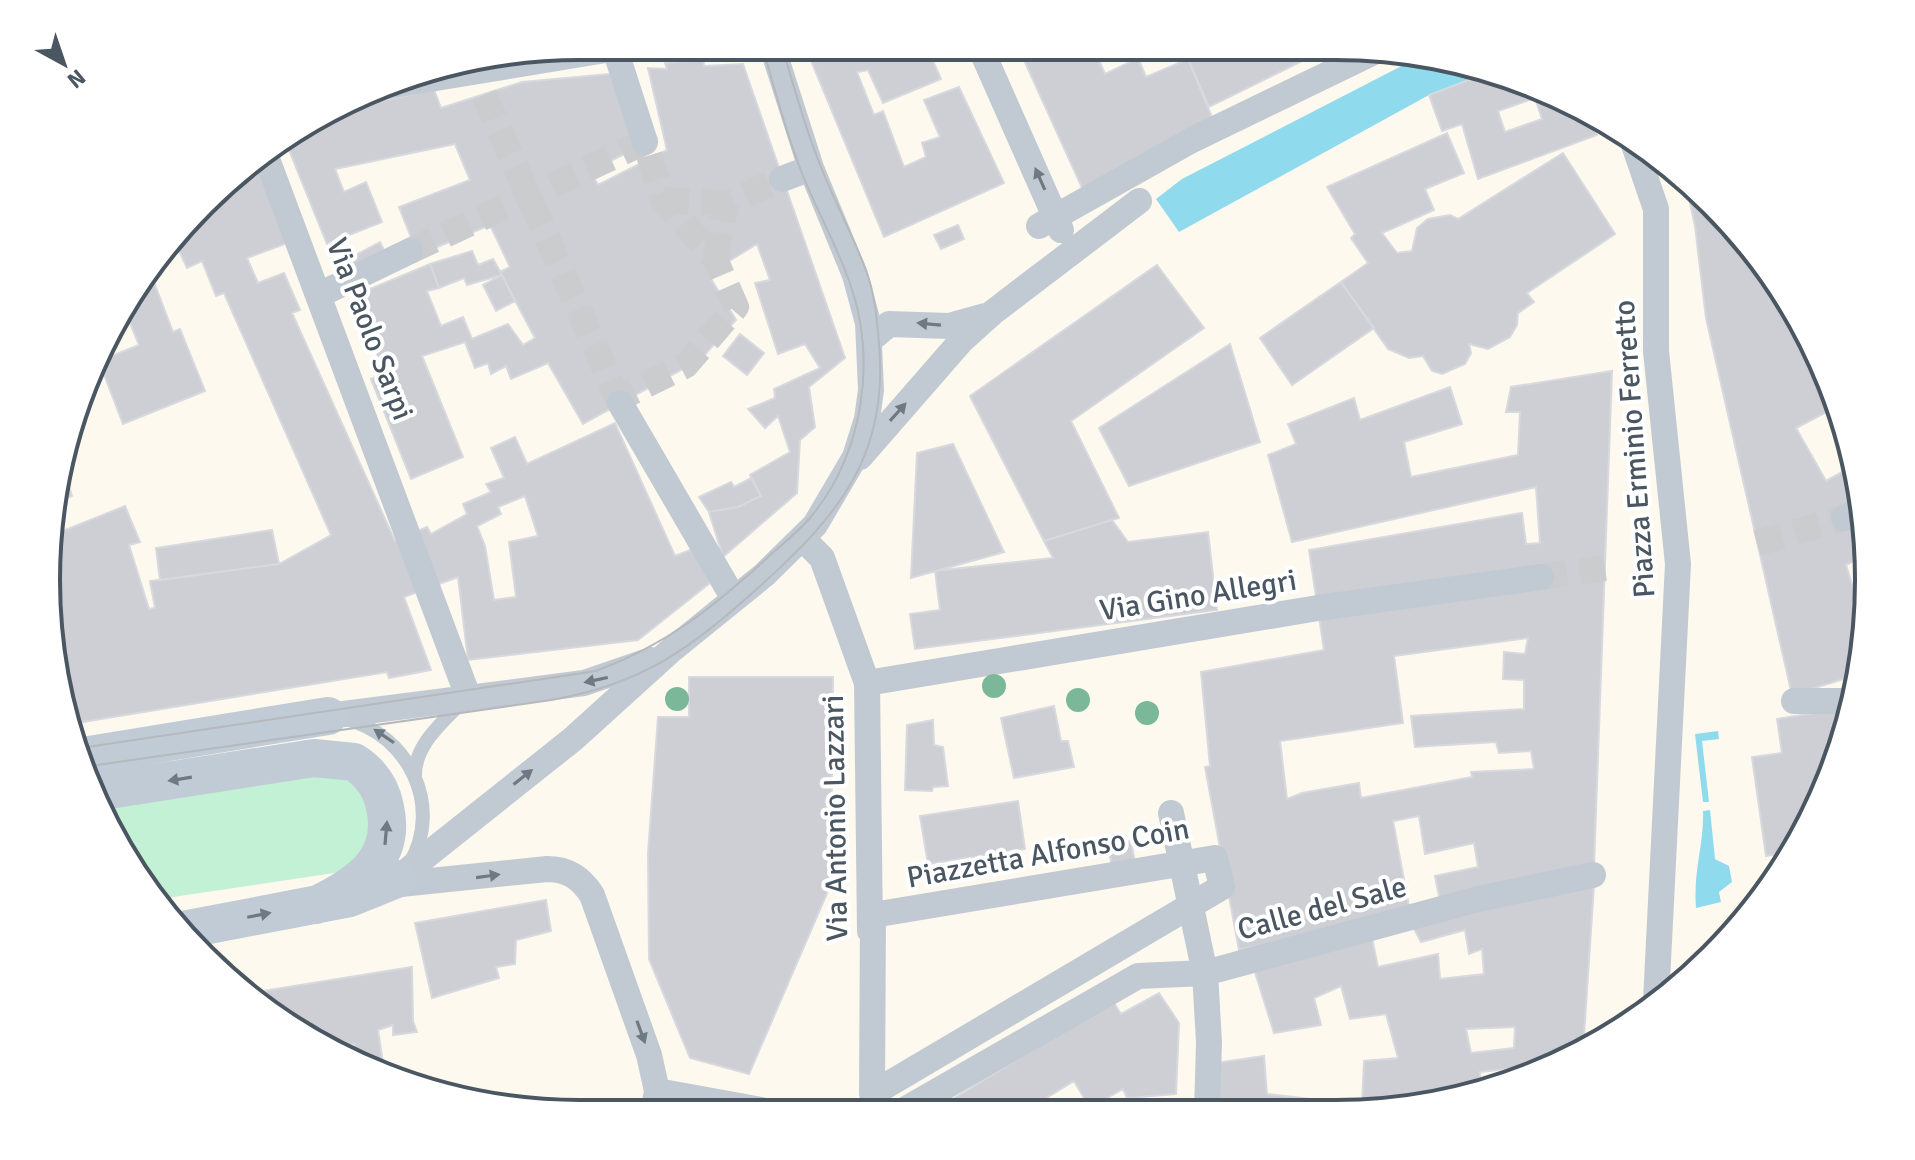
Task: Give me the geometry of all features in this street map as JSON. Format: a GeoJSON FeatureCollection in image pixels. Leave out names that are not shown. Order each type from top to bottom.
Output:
{"type":"FeatureCollection","features":[{"type":"Feature","properties":{"kind":"street"},"geometry":{"type":"LineString","coordinates":[[619,60],[645,142]]}},
{"type":"Feature","properties":{"kind":"street"},"geometry":{"type":"LineString","coordinates":[[390,883],[573,739],[669,652],[803,539],[831,502],[848,472],[867,419],[871,390],[870,340],[855,275],[811,168],[776,60]]}},
{"type":"Feature","properties":{"kind":"street"},"geometry":{"type":"LineString","coordinates":[[985,60],[1047,220],[1061,242],[1056,257],[1041,275]]}},
{"type":"Feature","properties":{"kind":"street"},"geometry":{"type":"LineString","coordinates":[[1047,220],[1197,149],[1359,61]]}},
{"type":"Feature","properties":{"kind":"street"},"geometry":{"type":"LineString","coordinates":[[467,73],[531,62]]}},
{"type":"Feature","properties":{"kind":"street"},"geometry":{"type":"LineString","coordinates":[[473,71],[484,95]]}},
{"type":"Feature","properties":{"kind":"street","name":"Piazza Erminio Ferretto"},"geometry":{"type":"LineString","coordinates":[[1638,158],[1656,209],[1656,351],[1678,564],[1657,989]]}},
{"type":"Feature","properties":{"kind":"street","name":"Via Paolo Sarpi"},"geometry":{"type":"LineString","coordinates":[[270,162],[323,293],[411,532]]}},
{"type":"Feature","properties":{"kind":"street"},"geometry":{"type":"LineString","coordinates":[[269,163],[466,693]]}},
{"type":"Feature","properties":{"kind":"street"},"geometry":{"type":"LineString","coordinates":[[782,179],[811,168]]}},
{"type":"Feature","properties":{"kind":"street"},"geometry":{"type":"LineString","coordinates":[[848,472],[962,340],[1129,201],[1094,214]]}},
{"type":"Feature","properties":{"kind":"street"},"geometry":{"type":"LineString","coordinates":[[323,293],[410,251]]}},
{"type":"Feature","properties":{"kind":"street"},"geometry":{"type":"LineString","coordinates":[[870,340],[889,324],[958,325],[992,313]]}},
{"type":"Feature","properties":{"kind":"street"},"geometry":{"type":"LineString","coordinates":[[620,403],[734,599]]}},
{"type":"Feature","properties":{"kind":"street","name":"Via Antonio Lazzari"},"geometry":{"type":"LineString","coordinates":[[803,539],[822,558],[867,683],[867,1100]]}},
{"type":"Feature","properties":{"kind":"street","name":"Via Gino Allegri"},"geometry":{"type":"LineString","coordinates":[[867,683],[1304,610],[1541,577]]}},
{"type":"Feature","properties":{"kind":"street"},"geometry":{"type":"LineString","coordinates":[[432,589],[466,693]]}},
{"type":"Feature","properties":{"kind":"street"},"geometry":{"type":"LineString","coordinates":[[91,755],[466,693],[584,683],[608,678],[669,652]]}},
{"type":"Feature","properties":{"kind":"street"},"geometry":{"type":"LineString","coordinates":[[1794,701],[1840,701]]}},
{"type":"Feature","properties":{"kind":"street"},"geometry":{"type":"LineString","coordinates":[[105,791],[314,758],[354,762],[380,789],[387,839],[381,856],[362,878],[316,905]]}},
{"type":"Feature","properties":{"kind":"street"},"geometry":{"type":"LineString","coordinates":[[1171,813],[1205,973],[1209,1042],[1207,1100]]}},
{"type":"Feature","properties":{"kind":"street","name":"Piazzetta Alfonso Coin"},"geometry":{"type":"LineString","coordinates":[[1182,863],[873,915],[872,1094],[1191,905]]}},
{"type":"Feature","properties":{"kind":"street"},"geometry":{"type":"LineString","coordinates":[[194,928],[316,905],[390,883],[547,869],[573,874],[592,895],[649,1055],[655,1100]]}},
{"type":"Feature","properties":{"kind":"street","name":"Calle del Sale"},"geometry":{"type":"LineString","coordinates":[[1205,973],[1478,899],[1593,875]]}},
{"type":"Feature","properties":{"kind":"street"},"geometry":{"type":"LineString","coordinates":[[922,1100],[1138,976],[1205,973]]}},
{"type":"Feature","properties":{"kind":"lane"},"geometry":{"type":"LineString","coordinates":[[415,780],[417,759],[424,745],[466,693]]}},
{"type":"Feature","properties":{"kind":"lane"},"geometry":{"type":"LineString","coordinates":[[328,716],[359,723],[385,736],[405,755],[415,780],[421,813],[419,844],[412,860],[390,883]]}},
{"type":"Feature","properties":{"kind":"shaded area"},"geometry":{"type":"Polygon","coordinates":[[[546,61],[1369,61],[1436,70],[1502,88],[1565,114],[1624,148],[1652,167],[1703,212],[1748,263],[1767,291],[1815,381],[1845,479],[1851,512],[1855,580],[1851,648],[1845,681],[1815,779],[1767,869],[1748,897],[1703,948],[1652,993],[1624,1012],[1534,1060],[1470,1082],[1403,1096],[1335,1100],[546,1099],[479,1090],[413,1072],[350,1046],[291,1012],[263,993],[212,948],[167,897],[130,840],[100,779],[78,715],[64,648],[61,614],[64,512],[78,445],[114,350],[148,291],[167,263],[212,212],[263,167],[350,114],[413,88],[479,70],[546,61]]]}},
{"type":"Feature","properties":{"kind":"green space"},"geometry":{"type":"Polygon","coordinates":[[[337,771],[354,786],[364,802],[372,842],[341,872],[168,898],[130,840],[111,804],[337,771]]]}},
{"type":"Feature","properties":{"kind":"water"},"geometry":{"type":"Polygon","coordinates":[[[1405,64],[1472,79],[1429,95],[1179,232],[1156,199],[1182,179],[1405,64]]]}},
{"type":"Feature","properties":{"kind":"water"},"geometry":{"type":"Polygon","coordinates":[[[1718,731],[1719,739],[1702,741],[1709,802],[1703,802],[1695,734],[1718,731]]]}},
{"type":"Feature","properties":{"kind":"water"},"geometry":{"type":"Polygon","coordinates":[[[1710,810],[1715,859],[1729,866],[1732,882],[1719,892],[1721,902],[1696,908],[1703,811],[1710,810]]]}},
{"type":"Feature","properties":{"kind":"building"},"geometry":{"type":"Polygon","coordinates":[[[703,60],[704,66],[743,64],[845,358],[809,387],[815,427],[800,440],[797,493],[723,557],[709,512],[738,507],[761,496],[750,475],[790,452],[778,416],[765,428],[748,409],[775,398],[774,389],[820,368],[805,344],[778,354],[755,283],[770,280],[757,244],[708,274],[736,320],[701,359],[583,424],[548,363],[511,379],[506,366],[491,374],[488,363],[475,368],[465,342],[422,356],[463,457],[411,479],[371,379],[385,373],[353,296],[430,264],[439,288],[427,291],[441,326],[463,317],[472,339],[508,324],[523,345],[535,338],[500,272],[510,267],[490,225],[418,255],[399,207],[470,180],[455,144],[335,169],[344,192],[366,182],[382,222],[327,244],[289,149],[378,101],[434,90],[441,108],[522,82],[620,73],[643,145],[590,171],[598,185],[667,150],[648,68],[667,69],[665,63],[703,60]]]}},
{"type":"Feature","properties":{"kind":"building"},"geometry":{"type":"Polygon","coordinates":[[[811,60],[933,60],[941,79],[883,103],[868,70],[857,72],[874,115],[883,111],[904,167],[926,157],[922,143],[940,137],[924,100],[959,87],[1004,183],[884,237],[811,60]]]}},
{"type":"Feature","properties":{"kind":"building"},"geometry":{"type":"Polygon","coordinates":[[[1024,60],[1099,60],[1105,74],[1139,60],[1146,77],[1188,60],[1214,122],[1083,190],[1024,60]]]}},
{"type":"Feature","properties":{"kind":"building"},"geometry":{"type":"Polygon","coordinates":[[[1188,60],[1304,60],[1209,107],[1188,60]]]}},
{"type":"Feature","properties":{"kind":"building"},"geometry":{"type":"Polygon","coordinates":[[[1472,79],[1532,99],[1498,111],[1505,132],[1542,119],[1536,101],[1595,130],[1597,135],[1478,179],[1462,124],[1442,131],[1429,95],[1472,79]]]}},
{"type":"Feature","properties":{"kind":"building"},"geometry":{"type":"Polygon","coordinates":[[[1447,133],[1464,173],[1425,189],[1434,210],[1382,233],[1397,253],[1412,251],[1417,228],[1428,219],[1450,215],[1458,219],[1563,153],[1615,234],[1527,293],[1534,302],[1518,313],[1517,325],[1510,337],[1488,349],[1469,344],[1471,353],[1465,364],[1442,374],[1432,371],[1423,356],[1409,358],[1388,349],[1341,282],[1368,263],[1351,238],[1355,234],[1327,187],[1447,133]]]}},
{"type":"Feature","properties":{"kind":"building"},"geometry":{"type":"Polygon","coordinates":[[[261,168],[293,241],[247,258],[258,283],[284,273],[300,310],[292,313],[395,541],[427,527],[431,534],[467,514],[463,504],[491,492],[486,484],[504,478],[491,448],[515,437],[527,464],[615,423],[675,556],[695,548],[710,583],[638,640],[468,660],[458,577],[404,597],[431,670],[389,678],[387,672],[80,722],[64,648],[60,580],[62,531],[125,506],[140,542],[129,545],[149,609],[155,608],[150,581],[279,564],[331,535],[224,293],[216,296],[202,261],[187,268],[178,249],[212,212],[261,168]],[[525,496],[498,507],[501,514],[477,526],[485,546],[494,600],[516,597],[509,542],[538,536],[525,496]]]}},
{"type":"Feature","properties":{"kind":"building"},"geometry":{"type":"Polygon","coordinates":[[[1689,199],[1748,263],[1785,320],[1827,412],[1796,428],[1826,481],[1843,471],[1845,479],[1854,561],[1846,565],[1855,592],[1845,678],[1792,695],[1706,318],[1689,199]]]}},
{"type":"Feature","properties":{"kind":"building"},"geometry":{"type":"Polygon","coordinates":[[[958,225],[964,239],[941,249],[934,235],[958,225]]]}},
{"type":"Feature","properties":{"kind":"building"},"geometry":{"type":"Polygon","coordinates":[[[380,242],[387,256],[344,279],[337,265],[380,242]]]}},
{"type":"Feature","properties":{"kind":"building"},"geometry":{"type":"Polygon","coordinates":[[[472,251],[478,265],[493,259],[502,275],[467,285],[464,278],[439,288],[430,264],[472,251]]]}},
{"type":"Feature","properties":{"kind":"building"},"geometry":{"type":"Polygon","coordinates":[[[1157,265],[1204,328],[1071,421],[1119,518],[1044,541],[970,396],[1157,265]]]}},
{"type":"Feature","properties":{"kind":"building"},"geometry":{"type":"Polygon","coordinates":[[[502,275],[515,301],[496,311],[483,285],[502,275]]]}},
{"type":"Feature","properties":{"kind":"building"},"geometry":{"type":"Polygon","coordinates":[[[154,282],[173,332],[180,329],[205,391],[123,424],[104,373],[111,356],[139,345],[129,321],[154,282]]]}},
{"type":"Feature","properties":{"kind":"building"},"geometry":{"type":"Polygon","coordinates":[[[1341,282],[1374,328],[1292,385],[1260,338],[1341,282]]]}},
{"type":"Feature","properties":{"kind":"building"},"geometry":{"type":"Polygon","coordinates":[[[740,334],[764,353],[747,375],[723,356],[740,334]]]}},
{"type":"Feature","properties":{"kind":"building"},"geometry":{"type":"Polygon","coordinates":[[[1230,344],[1260,442],[1129,486],[1099,428],[1230,344]]]}},
{"type":"Feature","properties":{"kind":"building"},"geometry":{"type":"Polygon","coordinates":[[[1612,371],[1594,866],[1440,901],[1435,876],[1478,867],[1474,843],[1425,854],[1419,816],[1393,821],[1410,912],[1239,950],[1205,767],[1210,766],[1201,672],[1324,650],[1309,550],[1522,513],[1526,544],[1540,543],[1536,487],[1292,542],[1268,455],[1296,444],[1288,424],[1354,398],[1360,420],[1450,387],[1462,424],[1404,442],[1411,477],[1518,455],[1520,412],[1506,412],[1511,387],[1612,371]],[[1528,638],[1394,656],[1403,723],[1280,741],[1287,799],[1302,793],[1359,783],[1361,798],[1472,777],[1471,772],[1534,769],[1531,751],[1499,753],[1496,742],[1415,747],[1411,716],[1524,709],[1524,680],[1503,679],[1504,652],[1525,654],[1528,638]]]}},
{"type":"Feature","properties":{"kind":"building"},"geometry":{"type":"Polygon","coordinates":[[[953,444],[1004,552],[911,578],[917,453],[953,444]]]}},
{"type":"Feature","properties":{"kind":"building"},"geometry":{"type":"Polygon","coordinates":[[[751,478],[761,496],[738,507],[709,512],[699,497],[731,482],[734,487],[751,478]]]}},
{"type":"Feature","properties":{"kind":"building"},"geometry":{"type":"Polygon","coordinates":[[[1112,520],[1128,542],[1208,532],[1217,610],[915,649],[910,614],[940,610],[935,571],[1053,558],[1044,541],[1112,520]]]}},
{"type":"Feature","properties":{"kind":"building"},"geometry":{"type":"Polygon","coordinates":[[[272,530],[279,564],[160,580],[156,548],[272,530]]]}},
{"type":"Feature","properties":{"kind":"building"},"geometry":{"type":"Polygon","coordinates":[[[689,677],[833,677],[831,884],[749,1074],[690,1058],[649,959],[648,853],[658,717],[689,717],[689,677]]]}},
{"type":"Feature","properties":{"kind":"building"},"geometry":{"type":"Polygon","coordinates":[[[1054,706],[1061,741],[1068,741],[1074,767],[1014,778],[1001,718],[1054,706]]]}},
{"type":"Feature","properties":{"kind":"building"},"geometry":{"type":"Polygon","coordinates":[[[1838,709],[1827,747],[1801,810],[1776,854],[1766,856],[1752,757],[1782,753],[1777,719],[1838,709]]]}},
{"type":"Feature","properties":{"kind":"building"},"geometry":{"type":"Polygon","coordinates":[[[933,720],[934,745],[943,747],[948,786],[933,787],[932,791],[905,790],[907,725],[933,720]]]}},
{"type":"Feature","properties":{"kind":"building"},"geometry":{"type":"Polygon","coordinates":[[[1018,801],[1025,849],[928,864],[920,816],[1018,801]]]}},
{"type":"Feature","properties":{"kind":"building"},"geometry":{"type":"Polygon","coordinates":[[[1131,841],[1136,869],[1113,873],[1108,845],[1131,841]]]}},
{"type":"Feature","properties":{"kind":"building"},"geometry":{"type":"Polygon","coordinates":[[[1594,885],[1584,1036],[1512,1068],[1480,1072],[1480,1079],[1470,1082],[1403,1096],[1362,1099],[1364,1061],[1398,1058],[1386,1014],[1350,1019],[1341,986],[1314,998],[1321,1025],[1274,1033],[1254,969],[1372,938],[1378,967],[1438,954],[1440,979],[1484,974],[1482,949],[1469,954],[1465,930],[1421,942],[1411,923],[1594,885]],[[1515,1027],[1466,1029],[1471,1053],[1514,1048],[1515,1027]]]}},
{"type":"Feature","properties":{"kind":"building"},"geometry":{"type":"Polygon","coordinates":[[[546,900],[551,931],[516,940],[515,964],[496,967],[499,978],[432,998],[415,923],[546,900]]]}},
{"type":"Feature","properties":{"kind":"building"},"geometry":{"type":"Polygon","coordinates":[[[412,967],[413,1021],[417,1032],[393,1035],[393,1025],[378,1030],[383,1061],[320,1030],[261,991],[412,967]]]}},
{"type":"Feature","properties":{"kind":"building"},"geometry":{"type":"Polygon","coordinates":[[[1159,993],[1179,1023],[1176,1094],[1127,1098],[1123,1089],[1104,1100],[1085,1100],[1074,1081],[1043,1100],[951,1100],[1113,1001],[1121,1014],[1159,993]]]}},
{"type":"Feature","properties":{"kind":"building"},"geometry":{"type":"Polygon","coordinates":[[[1264,1056],[1267,1094],[1319,1100],[1208,1100],[1209,1064],[1264,1056]]]}},
{"type":"Feature","properties":{"kind":"tunnel"},"geometry":{"type":"LineString","coordinates":[[484,95],[620,403]]}},
{"type":"Feature","properties":{"kind":"tunnel"},"geometry":{"type":"LineString","coordinates":[[410,251],[645,142],[663,200],[715,259],[736,307],[686,365],[618,399]]}},
{"type":"Feature","properties":{"kind":"tunnel"},"geometry":{"type":"LineString","coordinates":[[715,259],[726,203],[782,179]]}},
{"type":"Feature","properties":{"kind":"tunnel"},"geometry":{"type":"LineString","coordinates":[[663,200],[726,203]]}},
{"type":"Feature","properties":{"kind":"tunnel"},"geometry":{"type":"LineString","coordinates":[[1757,543],[1844,518]]}},
{"type":"Feature","properties":{"kind":"tunnel"},"geometry":{"type":"LineString","coordinates":[[1541,577],[1605,568]]}},
{"type":"Feature","properties":{"kind":"tram line"},"geometry":{"type":"LineString","coordinates":[[88,747],[596,671],[644,650],[687,624],[805,524],[828,492],[854,435],[863,372],[862,340],[848,278],[796,157],[766,60]]}},
{"type":"Feature","properties":{"kind":"tram line"},"geometry":{"type":"LineString","coordinates":[[95,765],[584,693],[640,673],[688,645],[787,561],[834,508],[852,481],[876,419],[880,384],[874,299],[867,273],[815,153],[786,60]]}}]}
